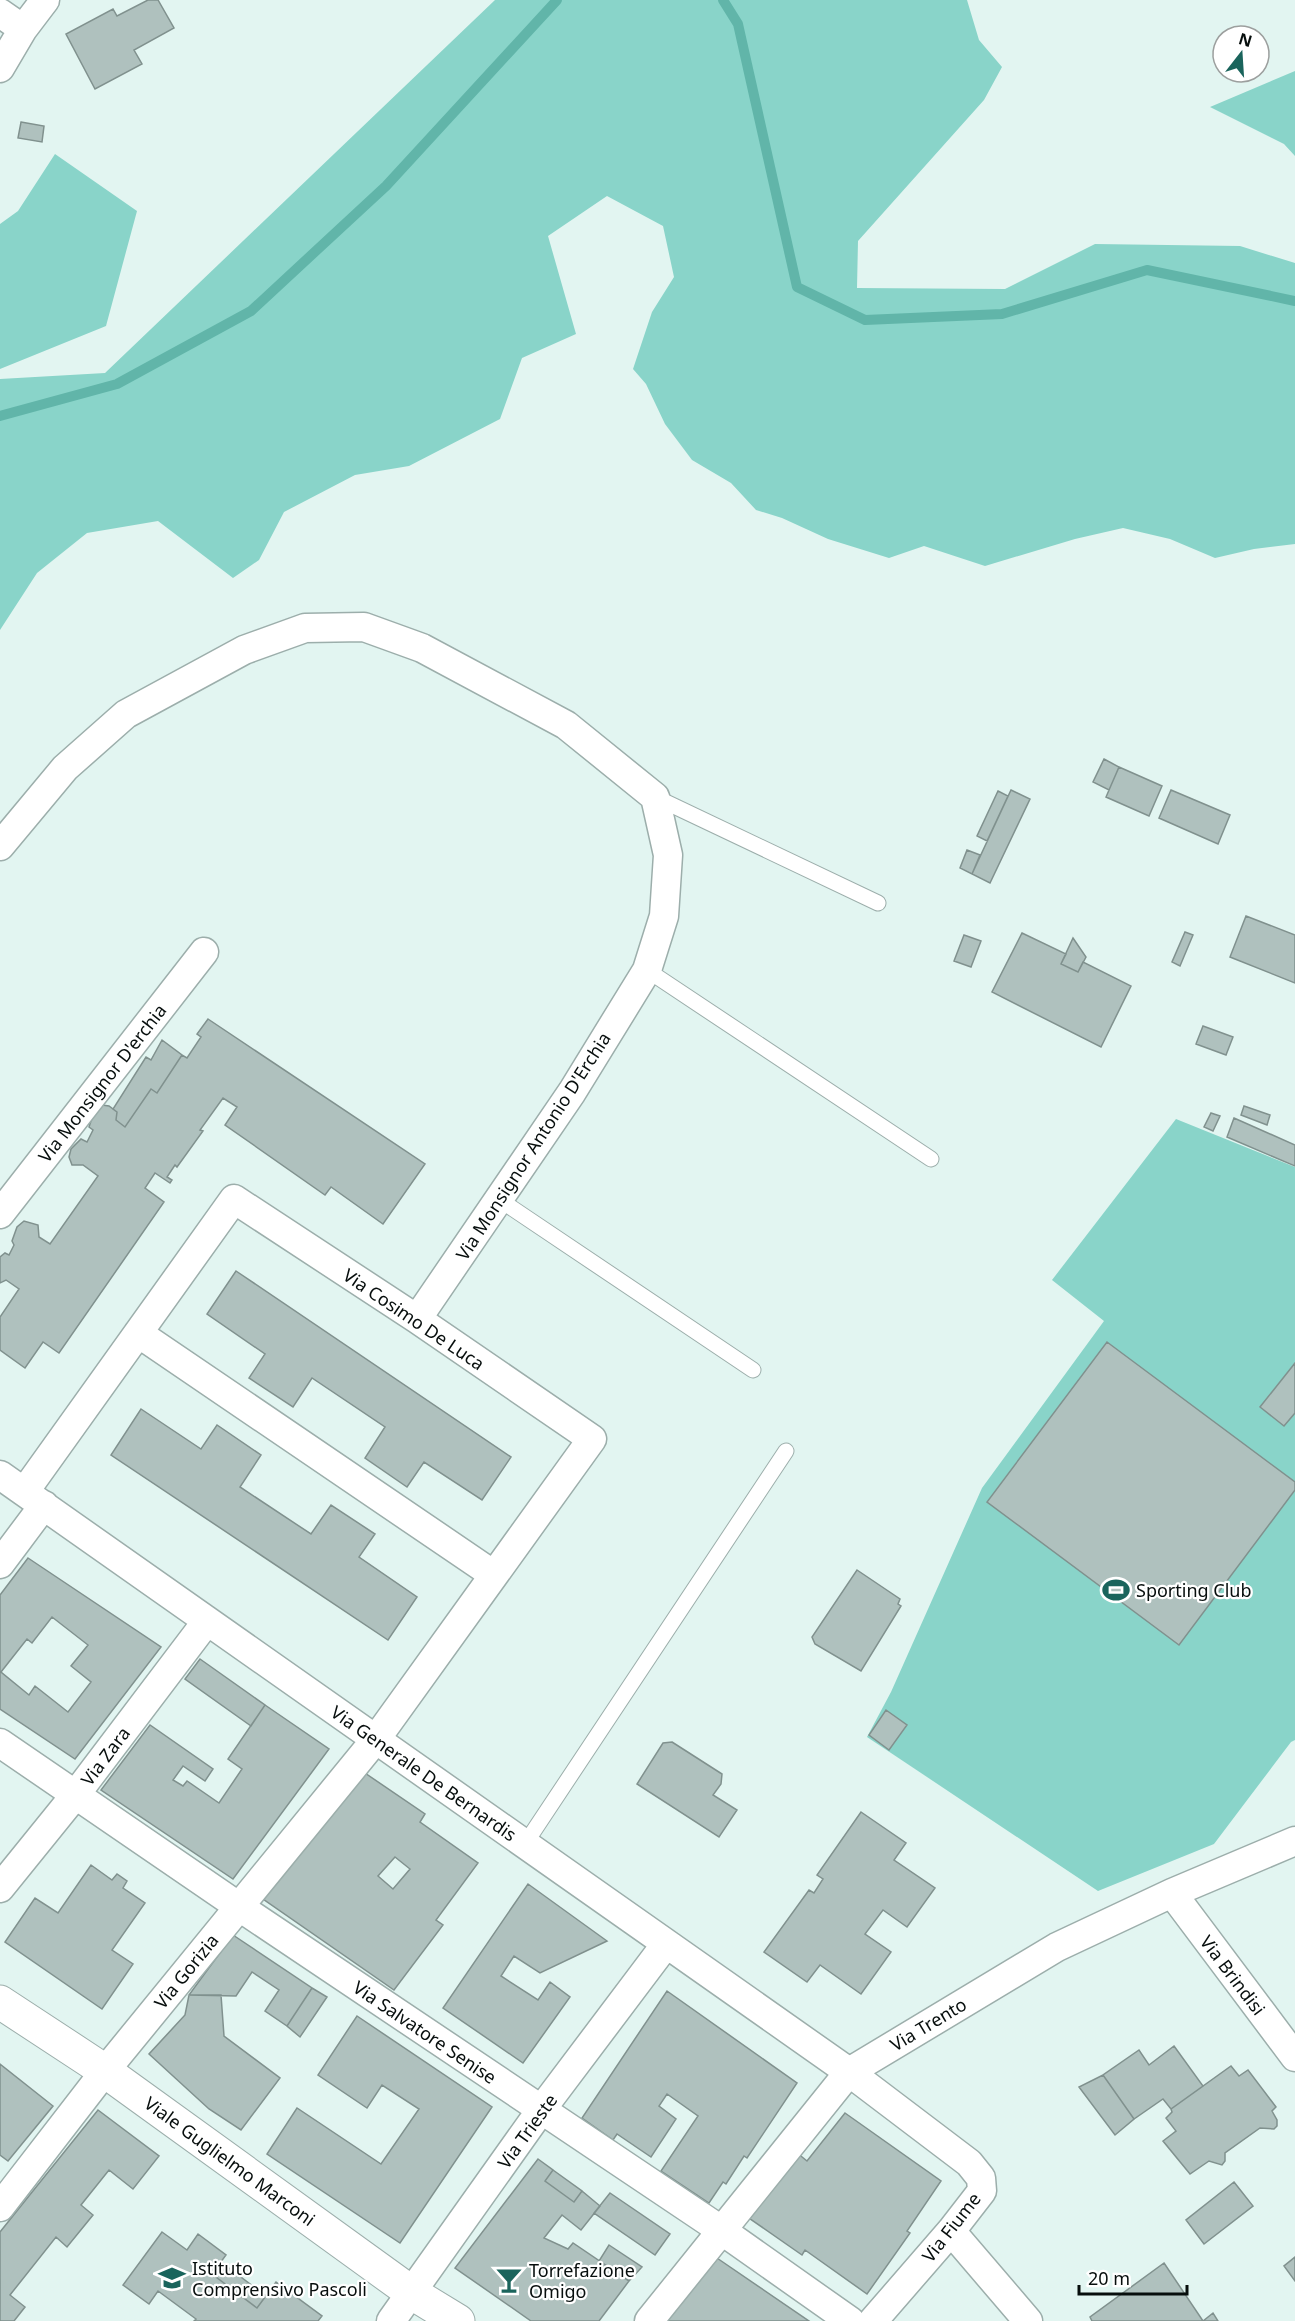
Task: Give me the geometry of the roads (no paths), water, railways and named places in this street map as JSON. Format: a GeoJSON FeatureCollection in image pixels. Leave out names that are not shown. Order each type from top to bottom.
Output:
{"type":"FeatureCollection","features":[{"type":"Feature","properties":{"kind":"street"},"geometry":{"type":"LineString","coordinates":[[0,68],[23,29],[45,0]]}},
{"type":"Feature","properties":{"kind":"street"},"geometry":{"type":"LineString","coordinates":[[0,13],[23,29]]}},
{"type":"Feature","properties":{"kind":"street"},"geometry":{"type":"LineString","coordinates":[[0,846],[65,768],[126,714],[244,650],[305,628],[364,627],[422,648],[566,725],[655,797]]}},
{"type":"Feature","properties":{"kind":"street","name":"Via Monsignor Antonio D'Erchia"},"geometry":{"type":"LineString","coordinates":[[417,1319],[572,1092],[647,970],[664,916],[668,855],[655,797]]}},
{"type":"Feature","properties":{"kind":"street","name":"Via Monsignor D'erchia"},"geometry":{"type":"LineString","coordinates":[[0,1214],[204,952]]}},
{"type":"Feature","properties":{"kind":"street","name":"Via Cosimo De Luca"},"geometry":{"type":"LineString","coordinates":[[0,1564],[35,1498],[138,1333],[234,1198],[417,1319],[592,1439],[376,1739]]}},
{"type":"Feature","properties":{"kind":"street"},"geometry":{"type":"LineString","coordinates":[[138,1333],[494,1575]]}},
{"type":"Feature","properties":{"kind":"street","name":"Via Generale De Bernardis"},"geometry":{"type":"LineString","coordinates":[[0,1475],[849,2072]]}},
{"type":"Feature","properties":{"kind":"street","name":"Via Zara"},"geometry":{"type":"LineString","coordinates":[[0,1888],[76,1794],[207,1621]]}},
{"type":"Feature","properties":{"kind":"street","name":"Via Gorizia"},"geometry":{"type":"LineString","coordinates":[[0,2207],[105,2071],[376,1739]]}},
{"type":"Feature","properties":{"kind":"street","name":"Via Salvatore Senise"},"geometry":{"type":"LineString","coordinates":[[0,1743],[238,1906],[721,2230],[850,2321]]}},
{"type":"Feature","properties":{"kind":"street","name":"Via Trento"},"geometry":{"type":"LineString","coordinates":[[649,2321],[849,2072],[1057,1947],[1172,1893],[1295,1841]]}},
{"type":"Feature","properties":{"kind":"street","name":"Via Brindisi"},"geometry":{"type":"LineString","coordinates":[[1172,1893],[1295,2057]]}},
{"type":"Feature","properties":{"kind":"street","name":"Via Trieste"},"geometry":{"type":"LineString","coordinates":[[391,2321],[541,2110],[666,1944]]}},
{"type":"Feature","properties":{"kind":"street","name":"Viale Guglielmo Marconi"},"geometry":{"type":"LineString","coordinates":[[0,2002],[105,2071],[412,2293],[458,2321]]}},
{"type":"Feature","properties":{"kind":"street","name":"Via Fiume"},"geometry":{"type":"LineString","coordinates":[[849,2072],[969,2163],[981,2178],[982,2191],[951,2231],[873,2321]]}},
{"type":"Feature","properties":{"kind":"street"},"geometry":{"type":"LineString","coordinates":[[951,2231],[1028,2321]]}},
{"type":"Feature","properties":{"kind":"lane"},"geometry":{"type":"LineString","coordinates":[[655,797],[878,903]]}},
{"type":"Feature","properties":{"kind":"lane"},"geometry":{"type":"LineString","coordinates":[[647,970],[932,1159]]}},
{"type":"Feature","properties":{"kind":"lane"},"geometry":{"type":"LineString","coordinates":[[500,1200],[753,1370]]}},
{"type":"Feature","properties":{"kind":"lane"},"geometry":{"type":"LineString","coordinates":[[525,1844],[786,1451]]}},
{"type":"Feature","properties":{"kind":"waterway"},"geometry":{"type":"LineString","coordinates":[[0,416],[117,384],[251,311],[386,186],[557,0]]}},
{"type":"Feature","properties":{"kind":"waterway"},"geometry":{"type":"LineString","coordinates":[[723,0],[738,24],[797,287],[865,320],[1002,314],[1147,270],[1295,301]]}},
{"type":"Feature","properties":{"kind":"place","name":"Sporting Club"},"geometry":{"type":"Point","coordinates":[1116,1590]}},
{"type":"Feature","properties":{"kind":"place","name":"Istituto Comprensivo Pascoli"},"geometry":{"type":"Point","coordinates":[172,2278]}},
{"type":"Feature","properties":{"kind":"place","name":"Torrefazione Omigo"},"geometry":{"type":"Point","coordinates":[509,2280]}}]}
